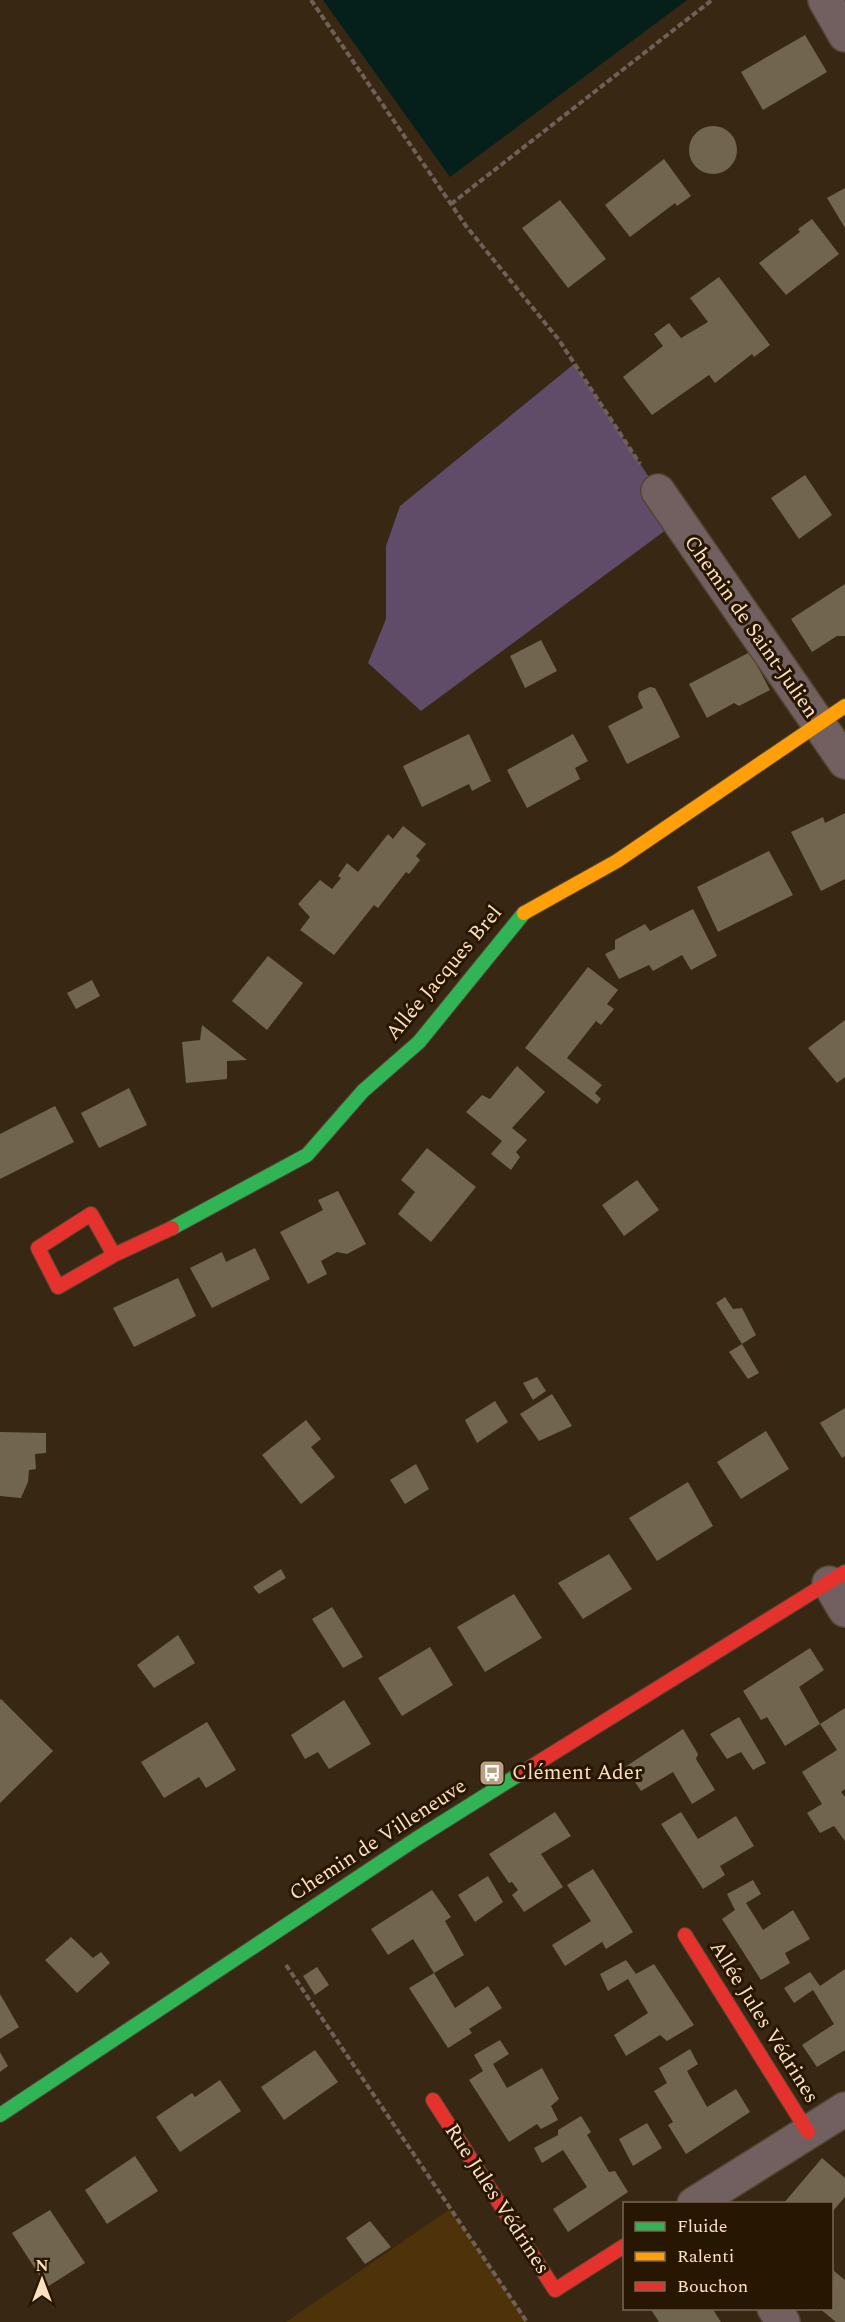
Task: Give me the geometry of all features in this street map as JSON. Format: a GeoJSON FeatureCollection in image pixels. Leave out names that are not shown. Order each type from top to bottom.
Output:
{"type":"FeatureCollection","features":[{"type":"Feature","properties":{"kind":"street"},"geometry":{"type":"LineString","coordinates":[[825,0],[845,35]]}},
{"type":"Feature","properties":{"kind":"street","name":"Chemin de Saint-Julien"},"geometry":{"type":"LineString","coordinates":[[658,491],[832,714],[845,762]]}},
{"type":"Feature","properties":{"kind":"street","name":"Allée Jacques Brel"},"geometry":{"type":"LineString","coordinates":[[114,1255],[91,1214],[38,1248],[58,1287],[114,1255],[147,1241],[307,1155],[363,1091],[418,1042],[520,915],[617,861],[832,714]]}},
{"type":"Feature","properties":{"kind":"street","name":"Chemin de Villeneuve"},"geometry":{"type":"LineString","coordinates":[[0,2115],[266,1936],[416,1839],[840,1588]]}},
{"type":"Feature","properties":{"kind":"street","name":"Allée Jules Védrines"},"geometry":{"type":"LineString","coordinates":[[685,1935],[808,2132]]}},
{"type":"Feature","properties":{"kind":"street","name":"Rue Jules Védrines"},"geometry":{"type":"LineString","coordinates":[[433,2100],[555,2290],[623,2248]]}},
{"type":"Feature","properties":{"kind":"street"},"geometry":{"type":"LineString","coordinates":[[701,2202],[845,2109]]}},
{"type":"Feature","properties":{"kind":"path"},"geometry":{"type":"LineString","coordinates":[[311,0],[451,204],[559,340],[658,491]]}},
{"type":"Feature","properties":{"kind":"path"},"geometry":{"type":"LineString","coordinates":[[451,204],[712,0]]}},
{"type":"Feature","properties":{"kind":"path"},"geometry":{"type":"LineString","coordinates":[[266,1936],[527,2322]]}},
{"type":"Feature","properties":{"kind":"shaded area"},"geometry":{"type":"Polygon","coordinates":[[[574,364],[678,521],[421,711],[368,663],[386,619],[386,546],[400,506],[574,364]]]}},
{"type":"Feature","properties":{"kind":"shaded area"},"geometry":{"type":"Polygon","coordinates":[[[450,2209],[528,2322],[286,2322],[450,2209]]]}},
{"type":"Feature","properties":{"kind":"water"},"geometry":{"type":"Polygon","coordinates":[[[323,0],[687,0],[450,177],[323,0]]]}},
{"type":"Feature","properties":{"kind":"building"},"geometry":{"type":"Polygon","coordinates":[[[805,35],[827,72],[763,110],[741,72],[805,35]]]}},
{"type":"Feature","properties":{"kind":"building"},"geometry":{"type":"Polygon","coordinates":[[[708,126],[718,126],[733,136],[737,150],[736,159],[727,170],[718,174],[708,174],[693,164],[689,155],[689,145],[699,130],[708,126]]]}},
{"type":"Feature","properties":{"kind":"building"},"geometry":{"type":"Polygon","coordinates":[[[664,159],[691,196],[677,206],[675,203],[630,237],[605,205],[664,159]]]}},
{"type":"Feature","properties":{"kind":"building"},"geometry":{"type":"Polygon","coordinates":[[[845,188],[845,228],[827,198],[845,188]]]}},
{"type":"Feature","properties":{"kind":"building"},"geometry":{"type":"Polygon","coordinates":[[[560,200],[606,259],[568,288],[522,228],[560,200]]]}},
{"type":"Feature","properties":{"kind":"building"},"geometry":{"type":"Polygon","coordinates":[[[812,219],[839,254],[786,295],[759,263],[800,232],[798,229],[812,219]]]}},
{"type":"Feature","properties":{"kind":"building"},"geometry":{"type":"Polygon","coordinates":[[[719,277],[770,345],[754,357],[752,354],[715,383],[709,375],[652,415],[623,377],[663,346],[654,334],[669,323],[681,338],[708,322],[690,298],[719,277]]]}},
{"type":"Feature","properties":{"kind":"building"},"geometry":{"type":"Polygon","coordinates":[[[805,475],[832,515],[799,539],[771,498],[805,475]]]}},
{"type":"Feature","properties":{"kind":"building"},"geometry":{"type":"Polygon","coordinates":[[[845,584],[845,636],[837,636],[812,652],[791,619],[845,584]]]}},
{"type":"Feature","properties":{"kind":"building"},"geometry":{"type":"Polygon","coordinates":[[[541,640],[557,671],[525,688],[510,656],[541,640]]]}},
{"type":"Feature","properties":{"kind":"building"},"geometry":{"type":"Polygon","coordinates":[[[750,652],[770,690],[739,706],[734,703],[707,718],[689,684],[750,652]]]}},
{"type":"Feature","properties":{"kind":"building"},"geometry":{"type":"Polygon","coordinates":[[[650,687],[655,688],[680,737],[627,764],[608,726],[643,708],[638,697],[639,692],[650,687]]]}},
{"type":"Feature","properties":{"kind":"building"},"geometry":{"type":"Polygon","coordinates":[[[469,734],[491,781],[472,791],[469,784],[422,807],[403,766],[469,734]]]}},
{"type":"Feature","properties":{"kind":"building"},"geometry":{"type":"Polygon","coordinates":[[[573,734],[588,761],[575,768],[580,779],[527,808],[507,770],[573,734]]]}},
{"type":"Feature","properties":{"kind":"building"},"geometry":{"type":"Polygon","coordinates":[[[845,813],[845,879],[821,891],[791,832],[823,817],[825,823],[845,813]]]}},
{"type":"Feature","properties":{"kind":"building"},"geometry":{"type":"Polygon","coordinates":[[[403,826],[426,844],[416,856],[420,860],[409,874],[406,872],[378,908],[374,905],[334,955],[300,930],[310,917],[298,904],[320,880],[332,889],[341,878],[338,876],[347,863],[358,872],[388,834],[393,839],[403,826]]]}},
{"type":"Feature","properties":{"kind":"building"},"geometry":{"type":"Polygon","coordinates":[[[769,851],[793,895],[718,932],[697,887],[769,851]]]}},
{"type":"Feature","properties":{"kind":"building"},"geometry":{"type":"Polygon","coordinates":[[[693,909],[717,956],[691,970],[682,955],[653,971],[649,965],[619,979],[605,954],[615,949],[615,940],[645,924],[650,931],[693,909]]]}},
{"type":"Feature","properties":{"kind":"building"},"geometry":{"type":"Polygon","coordinates":[[[268,956],[303,983],[267,1030],[232,1001],[268,956]]]}},
{"type":"Feature","properties":{"kind":"building"},"geometry":{"type":"Polygon","coordinates":[[[588,967],[618,990],[607,1004],[614,1009],[601,1025],[596,1021],[567,1058],[602,1085],[595,1093],[601,1099],[597,1104],[525,1048],[588,967]]]}},
{"type":"Feature","properties":{"kind":"building"},"geometry":{"type":"Polygon","coordinates":[[[92,980],[100,996],[76,1009],[67,993],[92,980]]]}},
{"type":"Feature","properties":{"kind":"building"},"geometry":{"type":"Polygon","coordinates":[[[845,1020],[845,1077],[837,1083],[808,1048],[845,1020]]]}},
{"type":"Feature","properties":{"kind":"building"},"geometry":{"type":"Polygon","coordinates":[[[202,1025],[247,1060],[227,1061],[227,1079],[186,1083],[182,1042],[200,1040],[202,1025]]]}},
{"type":"Feature","properties":{"kind":"building"},"geometry":{"type":"Polygon","coordinates":[[[517,1066],[545,1092],[512,1128],[527,1140],[516,1152],[520,1157],[511,1170],[491,1154],[502,1141],[466,1112],[482,1095],[490,1099],[517,1066]]]}},
{"type":"Feature","properties":{"kind":"building"},"geometry":{"type":"Polygon","coordinates":[[[129,1088],[147,1125],[99,1148],[81,1113],[129,1088]]]}},
{"type":"Feature","properties":{"kind":"building"},"geometry":{"type":"Polygon","coordinates":[[[55,1106],[74,1142],[0,1179],[0,1134],[55,1106]]]}},
{"type":"Feature","properties":{"kind":"building"},"geometry":{"type":"Polygon","coordinates":[[[427,1148],[476,1187],[431,1242],[398,1214],[415,1192],[401,1180],[427,1148]]]}},
{"type":"Feature","properties":{"kind":"building"},"geometry":{"type":"Polygon","coordinates":[[[637,1180],[659,1210],[624,1236],[602,1205],[637,1180]]]}},
{"type":"Feature","properties":{"kind":"building"},"geometry":{"type":"Polygon","coordinates":[[[338,1191],[366,1244],[347,1254],[337,1252],[321,1261],[327,1274],[308,1284],[280,1232],[323,1210],[318,1200],[338,1191]]]}},
{"type":"Feature","properties":{"kind":"building"},"geometry":{"type":"Polygon","coordinates":[[[255,1248],[270,1279],[212,1308],[190,1268],[222,1252],[226,1262],[255,1248]]]}},
{"type":"Feature","properties":{"kind":"building"},"geometry":{"type":"Polygon","coordinates":[[[178,1278],[196,1316],[134,1347],[113,1308],[178,1278]]]}},
{"type":"Feature","properties":{"kind":"building"},"geometry":{"type":"Polygon","coordinates":[[[725,1297],[733,1309],[742,1308],[756,1335],[742,1344],[716,1303],[725,1297]]]}},
{"type":"Feature","properties":{"kind":"building"},"geometry":{"type":"Polygon","coordinates":[[[742,1344],[759,1373],[748,1379],[729,1352],[742,1344]]]}},
{"type":"Feature","properties":{"kind":"building"},"geometry":{"type":"Polygon","coordinates":[[[537,1377],[546,1391],[533,1400],[523,1383],[537,1377]]]}},
{"type":"Feature","properties":{"kind":"building"},"geometry":{"type":"Polygon","coordinates":[[[552,1394],[572,1426],[539,1441],[520,1414],[552,1394]]]}},
{"type":"Feature","properties":{"kind":"building"},"geometry":{"type":"Polygon","coordinates":[[[495,1401],[508,1422],[477,1443],[465,1420],[495,1401]]]}},
{"type":"Feature","properties":{"kind":"building"},"geometry":{"type":"Polygon","coordinates":[[[845,1408],[845,1456],[842,1458],[820,1423],[845,1408]]]}},
{"type":"Feature","properties":{"kind":"building"},"geometry":{"type":"Polygon","coordinates":[[[306,1420],[321,1439],[311,1447],[335,1477],[301,1504],[262,1455],[306,1420]]]}},
{"type":"Feature","properties":{"kind":"building"},"geometry":{"type":"Polygon","coordinates":[[[766,1431],[789,1469],[741,1499],[717,1462],[766,1431]]]}},
{"type":"Feature","properties":{"kind":"building"},"geometry":{"type":"Polygon","coordinates":[[[0,1432],[46,1433],[46,1453],[35,1454],[36,1469],[29,1470],[28,1482],[21,1498],[0,1496],[0,1432]]]}},
{"type":"Feature","properties":{"kind":"building"},"geometry":{"type":"Polygon","coordinates":[[[416,1464],[429,1489],[405,1504],[390,1480],[416,1464]]]}},
{"type":"Feature","properties":{"kind":"building"},"geometry":{"type":"Polygon","coordinates":[[[688,1482],[713,1526],[657,1561],[629,1518],[688,1482]]]}},
{"type":"Feature","properties":{"kind":"building"},"geometry":{"type":"Polygon","coordinates":[[[609,1554],[632,1589],[583,1619],[558,1583],[609,1554]]]}},
{"type":"Feature","properties":{"kind":"building"},"geometry":{"type":"Polygon","coordinates":[[[281,1569],[286,1578],[259,1594],[253,1587],[281,1569]]]}},
{"type":"Feature","properties":{"kind":"building"},"geometry":{"type":"Polygon","coordinates":[[[514,1594],[542,1638],[485,1672],[457,1627],[514,1594]]]}},
{"type":"Feature","properties":{"kind":"building"},"geometry":{"type":"Polygon","coordinates":[[[332,1607],[363,1657],[343,1668],[312,1619],[332,1607]]]}},
{"type":"Feature","properties":{"kind":"building"},"geometry":{"type":"Polygon","coordinates":[[[178,1635],[195,1663],[154,1688],[137,1665],[178,1635]]]}},
{"type":"Feature","properties":{"kind":"building"},"geometry":{"type":"Polygon","coordinates":[[[430,1647],[453,1685],[402,1716],[378,1678],[430,1647]]]}},
{"type":"Feature","properties":{"kind":"building"},"geometry":{"type":"Polygon","coordinates":[[[810,1648],[824,1670],[799,1687],[820,1724],[785,1746],[767,1717],[761,1720],[743,1691],[810,1648]]]}},
{"type":"Feature","properties":{"kind":"building"},"geometry":{"type":"Polygon","coordinates":[[[0,1700],[53,1751],[0,1803],[0,1700]]]}},
{"type":"Feature","properties":{"kind":"building"},"geometry":{"type":"Polygon","coordinates":[[[344,1700],[371,1744],[329,1769],[318,1752],[305,1759],[291,1735],[344,1700]]]}},
{"type":"Feature","properties":{"kind":"building"},"geometry":{"type":"Polygon","coordinates":[[[845,1708],[845,1789],[841,1792],[845,1797],[845,1841],[834,1826],[820,1833],[807,1813],[822,1804],[802,1772],[837,1750],[820,1724],[845,1708]]]}},
{"type":"Feature","properties":{"kind":"building"},"geometry":{"type":"Polygon","coordinates":[[[739,1717],[766,1763],[753,1770],[741,1752],[727,1759],[710,1734],[739,1717]]]}},
{"type":"Feature","properties":{"kind":"building"},"geometry":{"type":"Polygon","coordinates":[[[207,1722],[236,1770],[206,1788],[199,1777],[164,1798],[141,1762],[207,1722]]]}},
{"type":"Feature","properties":{"kind":"building"},"geometry":{"type":"Polygon","coordinates":[[[683,1729],[698,1754],[696,1759],[715,1790],[692,1804],[673,1772],[641,1791],[625,1767],[683,1729]]]}},
{"type":"Feature","properties":{"kind":"building"},"geometry":{"type":"Polygon","coordinates":[[[555,1812],[571,1836],[541,1854],[563,1887],[524,1912],[512,1895],[518,1890],[512,1882],[509,1883],[489,1854],[555,1812]]]}},
{"type":"Feature","properties":{"kind":"building"},"geometry":{"type":"Polygon","coordinates":[[[681,1812],[698,1839],[736,1816],[754,1846],[720,1866],[725,1875],[703,1889],[661,1824],[681,1812]]]}},
{"type":"Feature","properties":{"kind":"building"},"geometry":{"type":"Polygon","coordinates":[[[593,1869],[633,1932],[606,1949],[602,1942],[565,1966],[552,1945],[591,1921],[567,1885],[593,1869]]]}},
{"type":"Feature","properties":{"kind":"building"},"geometry":{"type":"Polygon","coordinates":[[[488,1876],[503,1902],[475,1922],[458,1895],[488,1876]]]}},
{"type":"Feature","properties":{"kind":"building"},"geometry":{"type":"Polygon","coordinates":[[[753,1880],[761,1894],[746,1903],[763,1930],[793,1910],[810,1939],[785,1953],[790,1963],[761,1980],[722,1919],[735,1910],[727,1894],[753,1880]]]}},
{"type":"Feature","properties":{"kind":"building"},"geometry":{"type":"Polygon","coordinates":[[[432,1890],[451,1917],[445,1921],[464,1955],[434,1973],[413,1939],[388,1955],[371,1929],[432,1890]]]}},
{"type":"Feature","properties":{"kind":"building"},"geometry":{"type":"Polygon","coordinates":[[[71,1937],[93,1958],[101,1952],[110,1963],[77,1993],[45,1960],[71,1937]]]}},
{"type":"Feature","properties":{"kind":"building"},"geometry":{"type":"Polygon","coordinates":[[[626,1960],[636,1974],[654,1964],[694,2025],[667,2041],[660,2035],[626,2056],[614,2035],[648,2013],[628,1979],[608,1991],[600,1974],[626,1960]]]}},
{"type":"Feature","properties":{"kind":"building"},"geometry":{"type":"Polygon","coordinates":[[[317,1967],[329,1985],[315,1995],[303,1976],[317,1967]]]}},
{"type":"Feature","properties":{"kind":"building"},"geometry":{"type":"Polygon","coordinates":[[[845,1969],[845,2050],[817,2067],[802,2045],[834,2024],[813,1990],[794,2003],[784,1988],[810,1972],[820,1986],[845,1969]]]}},
{"type":"Feature","properties":{"kind":"building"},"geometry":{"type":"Polygon","coordinates":[[[434,1973],[455,2008],[488,1986],[502,2008],[469,2029],[472,2033],[448,2048],[409,1988],[434,1973]]]}},
{"type":"Feature","properties":{"kind":"building"},"geometry":{"type":"Polygon","coordinates":[[[0,1994],[19,2027],[0,2039],[0,1994]]]}},
{"type":"Feature","properties":{"kind":"building"},"geometry":{"type":"Polygon","coordinates":[[[500,2040],[509,2054],[493,2064],[507,2088],[542,2068],[559,2099],[551,2106],[558,2120],[541,2129],[537,2124],[509,2142],[469,2080],[483,2071],[474,2055],[500,2040]]]}},
{"type":"Feature","properties":{"kind":"building"},"geometry":{"type":"Polygon","coordinates":[[[690,2049],[698,2064],[687,2071],[707,2107],[736,2089],[750,2112],[686,2154],[668,2125],[673,2122],[654,2091],[667,2083],[659,2068],[690,2049]]]}},
{"type":"Feature","properties":{"kind":"building"},"geometry":{"type":"Polygon","coordinates":[[[315,2050],[338,2082],[284,2120],[261,2087],[315,2050]]]}},
{"type":"Feature","properties":{"kind":"building"},"geometry":{"type":"Polygon","coordinates":[[[0,2052],[8,2066],[0,2072],[0,2052]]]}},
{"type":"Feature","properties":{"kind":"building"},"geometry":{"type":"Polygon","coordinates":[[[220,2080],[241,2111],[180,2152],[156,2117],[192,2093],[195,2097],[220,2080]]]}},
{"type":"Feature","properties":{"kind":"building"},"geometry":{"type":"Polygon","coordinates":[[[581,2116],[591,2132],[587,2135],[609,2172],[615,2171],[628,2192],[568,2232],[553,2209],[587,2187],[563,2150],[542,2163],[534,2148],[558,2135],[558,2130],[581,2116]]]}},
{"type":"Feature","properties":{"kind":"building"},"geometry":{"type":"Polygon","coordinates":[[[647,2123],[662,2148],[633,2166],[619,2139],[647,2123]]]}},
{"type":"Feature","properties":{"kind":"building"},"geometry":{"type":"Polygon","coordinates":[[[135,2156],[158,2191],[107,2224],[85,2190],[135,2156]]]}},
{"type":"Feature","properties":{"kind":"building"},"geometry":{"type":"Polygon","coordinates":[[[822,2158],[845,2178],[845,2197],[833,2211],[833,2202],[785,2202],[822,2158]]]}},
{"type":"Feature","properties":{"kind":"building"},"geometry":{"type":"Polygon","coordinates":[[[50,2210],[85,2263],[47,2287],[12,2233],[50,2210]]]}},
{"type":"Feature","properties":{"kind":"building"},"geometry":{"type":"Polygon","coordinates":[[[370,2221],[391,2247],[365,2264],[346,2238],[370,2221]]]}},
{"type":"Feature","properties":{"kind":"building"},"geometry":{"type":"Polygon","coordinates":[[[834,2271],[845,2280],[845,2322],[836,2322],[821,2310],[833,2310],[834,2271]]]}},
{"type":"Feature","properties":{"kind":"building"},"geometry":{"type":"Polygon","coordinates":[[[651,2310],[713,2310],[721,2322],[659,2322],[651,2310]]]}},
{"type":"Feature","properties":{"kind":"traffic: fast"},"geometry":{"type":"LineString","coordinates":[[172,1228],[307,1155],[363,1091],[419,1042],[524,913]]}},
{"type":"Feature","properties":{"kind":"traffic: fast"},"geometry":{"type":"LineString","coordinates":[[0,2115],[416,1839],[518,1775]]}},
{"type":"Feature","properties":{"kind":"traffic: slow"},"geometry":{"type":"LineString","coordinates":[[524,913],[617,861],[845,706]]}},
{"type":"Feature","properties":{"kind":"traffic: jam"},"geometry":{"type":"LineString","coordinates":[[114,1255],[91,1214],[38,1248],[58,1287],[114,1255],[172,1228]]}},
{"type":"Feature","properties":{"kind":"traffic: jam"},"geometry":{"type":"LineString","coordinates":[[518,1775],[845,1572]]}},
{"type":"Feature","properties":{"kind":"traffic: jam"},"geometry":{"type":"LineString","coordinates":[[685,1935],[808,2132]]}},
{"type":"Feature","properties":{"kind":"traffic: jam"},"geometry":{"type":"LineString","coordinates":[[433,2100],[555,2290],[623,2247]]}},
{"type":"Feature","properties":{"kind":"place","name":"Clément Ader"},"geometry":{"type":"Point","coordinates":[492,1773]}}]}
